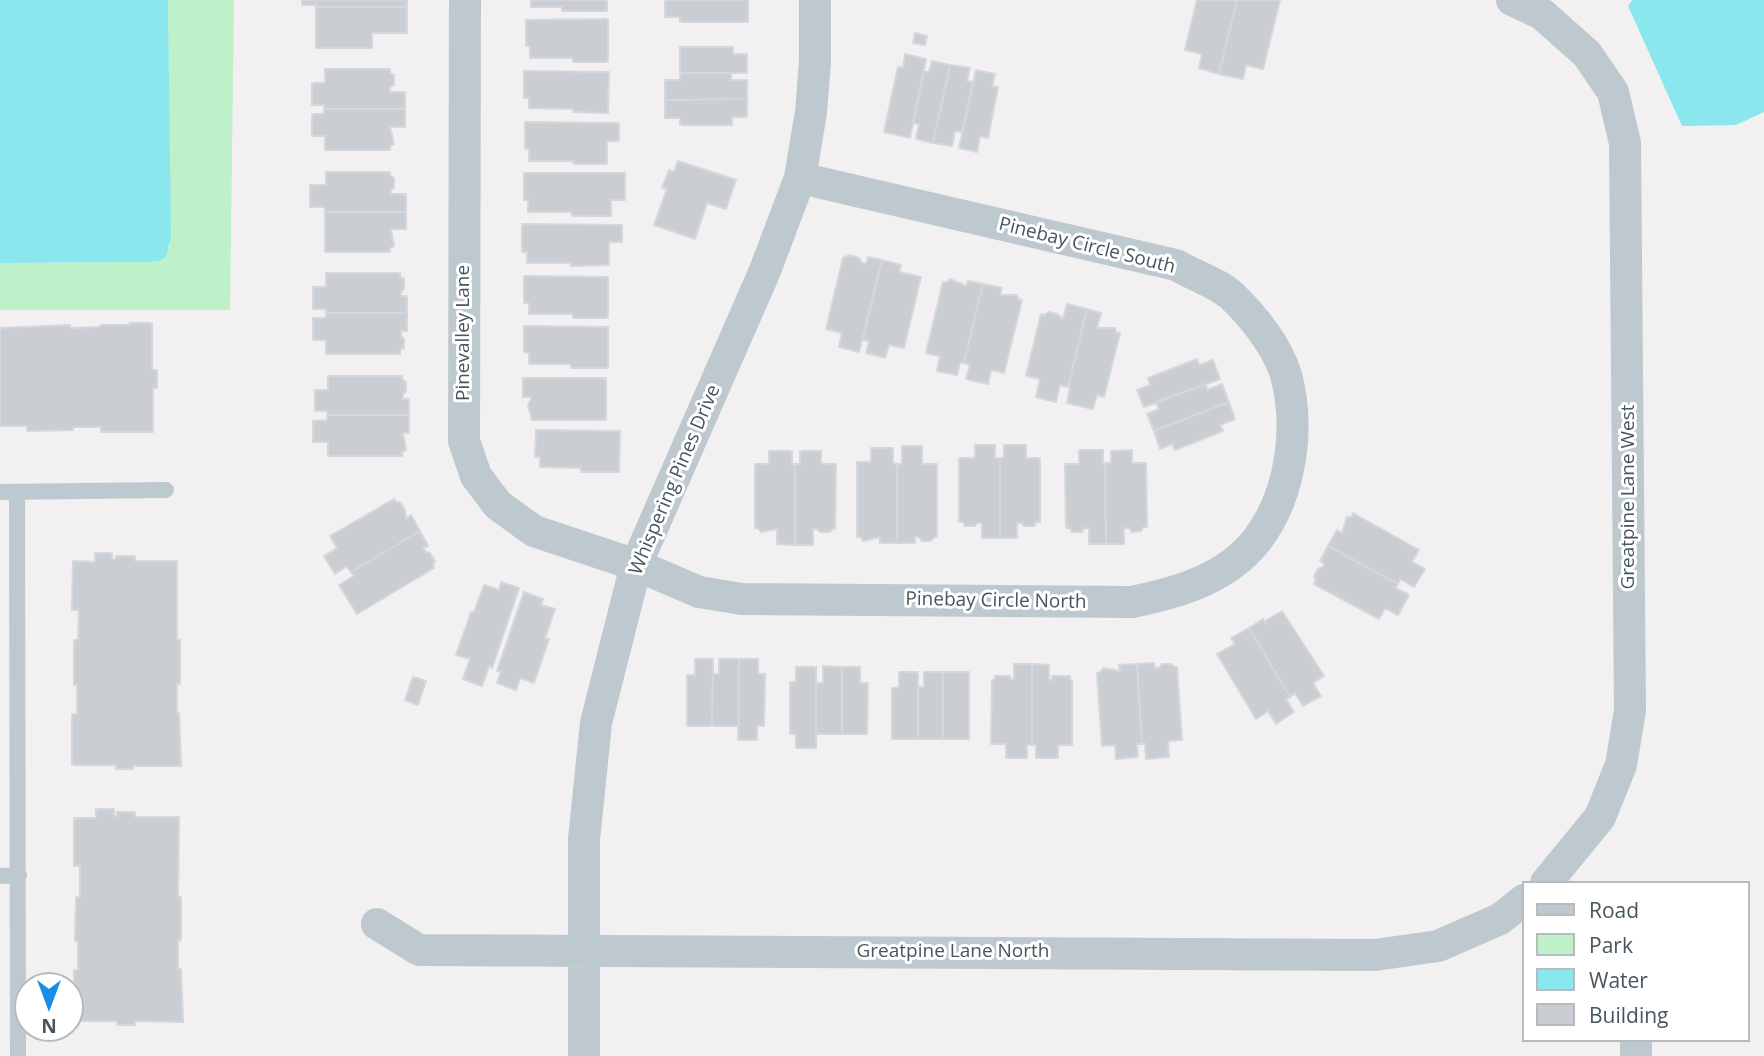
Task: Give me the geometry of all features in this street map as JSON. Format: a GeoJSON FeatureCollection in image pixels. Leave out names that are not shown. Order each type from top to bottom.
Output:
{"type":"FeatureCollection","features":[{"type":"Feature","properties":{"kind":"street","name":"Pinevalley Lane"},"geometry":{"type":"LineString","coordinates":[[465,0],[464,441],[476,476],[498,505],[534,531],[636,565]]}},
{"type":"Feature","properties":{"kind":"street","name":"Whispering Pines Drive"},"geometry":{"type":"LineString","coordinates":[[584,1056],[584,839],[596,723],[636,565],[764,273],[800,178],[811,113],[815,62],[815,0]]}},
{"type":"Feature","properties":{"kind":"street","name":"Greatpine Lane West"},"geometry":{"type":"LineString","coordinates":[[1512,0],[1542,14],[1587,54],[1613,92],[1625,143],[1630,710],[1621,765],[1600,817],[1550,881]]}},
{"type":"Feature","properties":{"kind":"street","name":"Pinebay Circle South"},"geometry":{"type":"LineString","coordinates":[[800,178],[1176,265],[1230,294],[1264,332],[1285,373],[1293,413],[1290,460]]}},
{"type":"Feature","properties":{"kind":"street","name":"Pinebay Circle North"},"geometry":{"type":"LineString","coordinates":[[636,565],[699,592],[742,598],[1132,602],[1177,593],[1215,575],[1251,547],[1278,506],[1290,460]]}},
{"type":"Feature","properties":{"kind":"street","name":"Greatpine Lane North"},"geometry":{"type":"LineString","coordinates":[[377,924],[419,950],[1375,955],[1438,946],[1500,919],[1522,902]]}},
{"type":"Feature","properties":{"kind":"lane"},"geometry":{"type":"LineString","coordinates":[[0,492],[166,490]]}},
{"type":"Feature","properties":{"kind":"lane"},"geometry":{"type":"LineString","coordinates":[[17,492],[18,1056]]}},
{"type":"Feature","properties":{"kind":"lane"},"geometry":{"type":"LineString","coordinates":[[0,876],[19,875]]}},
{"type":"Feature","properties":{"kind":"green space"},"geometry":{"type":"Polygon","coordinates":[[[168,0],[234,0],[230,310],[0,310],[0,263],[148,262],[170,247],[168,0]]]}},
{"type":"Feature","properties":{"kind":"water"},"geometry":{"type":"Polygon","coordinates":[[[0,0],[168,0],[171,238],[166,257],[148,262],[0,263],[0,0]]]}},
{"type":"Feature","properties":{"kind":"water"},"geometry":{"type":"Polygon","coordinates":[[[1632,0],[1764,0],[1764,112],[1736,125],[1682,126],[1628,6],[1632,0]]]}},
{"type":"Feature","properties":{"kind":"building"},"geometry":{"type":"Polygon","coordinates":[[[302,0],[407,0],[407,7],[316,7],[302,5],[302,0]]]}},
{"type":"Feature","properties":{"kind":"building"},"geometry":{"type":"Polygon","coordinates":[[[531,0],[607,0],[607,11],[562,11],[562,7],[531,7],[531,0]]]}},
{"type":"Feature","properties":{"kind":"building"},"geometry":{"type":"Polygon","coordinates":[[[665,0],[748,0],[748,22],[680,22],[680,17],[665,17],[665,0]]]}},
{"type":"Feature","properties":{"kind":"building"},"geometry":{"type":"Polygon","coordinates":[[[1197,0],[1237,0],[1219,74],[1199,68],[1202,54],[1185,50],[1197,0]]]}},
{"type":"Feature","properties":{"kind":"building"},"geometry":{"type":"Polygon","coordinates":[[[1237,0],[1280,0],[1263,69],[1246,65],[1243,79],[1219,74],[1237,0]]]}},
{"type":"Feature","properties":{"kind":"building"},"geometry":{"type":"Polygon","coordinates":[[[316,7],[407,7],[407,33],[372,33],[372,48],[316,48],[316,7]]]}},
{"type":"Feature","properties":{"kind":"building"},"geometry":{"type":"Polygon","coordinates":[[[608,19],[608,62],[573,62],[573,58],[530,58],[530,46],[526,46],[526,20],[608,19]]]}},
{"type":"Feature","properties":{"kind":"building"},"geometry":{"type":"Polygon","coordinates":[[[915,33],[927,36],[925,45],[913,43],[915,33]]]}},
{"type":"Feature","properties":{"kind":"building"},"geometry":{"type":"Polygon","coordinates":[[[680,47],[733,47],[733,54],[747,54],[747,73],[680,73],[680,47]]]}},
{"type":"Feature","properties":{"kind":"building"},"geometry":{"type":"Polygon","coordinates":[[[905,54],[926,59],[910,138],[884,132],[898,67],[903,68],[905,54]]]}},
{"type":"Feature","properties":{"kind":"building"},"geometry":{"type":"Polygon","coordinates":[[[932,61],[950,65],[933,143],[916,139],[919,124],[913,123],[924,72],[929,72],[932,61]]]}},
{"type":"Feature","properties":{"kind":"building"},"geometry":{"type":"Polygon","coordinates":[[[950,65],[970,68],[967,81],[973,82],[962,132],[955,131],[952,146],[933,143],[950,65]]]}},
{"type":"Feature","properties":{"kind":"building"},"geometry":{"type":"Polygon","coordinates":[[[325,69],[390,69],[390,73],[394,75],[394,85],[390,87],[390,92],[405,92],[405,109],[324,109],[324,105],[312,105],[312,83],[325,83],[325,69]]]}},
{"type":"Feature","properties":{"kind":"building"},"geometry":{"type":"Polygon","coordinates":[[[976,70],[995,74],[992,86],[998,87],[988,138],[980,136],[977,152],[959,148],[976,70]]]}},
{"type":"Feature","properties":{"kind":"building"},"geometry":{"type":"Polygon","coordinates":[[[524,71],[609,72],[608,113],[529,108],[529,98],[524,98],[524,71]]]}},
{"type":"Feature","properties":{"kind":"building"},"geometry":{"type":"Polygon","coordinates":[[[680,73],[731,73],[731,80],[747,80],[747,99],[665,100],[665,80],[680,80],[680,73]]]}},
{"type":"Feature","properties":{"kind":"building"},"geometry":{"type":"Polygon","coordinates":[[[747,99],[747,117],[732,117],[732,125],[680,125],[680,118],[665,118],[665,100],[747,99]]]}},
{"type":"Feature","properties":{"kind":"building"},"geometry":{"type":"Polygon","coordinates":[[[324,109],[405,109],[405,127],[390,127],[394,144],[390,146],[390,150],[325,150],[325,136],[312,136],[312,114],[324,114],[324,109]]]}},
{"type":"Feature","properties":{"kind":"building"},"geometry":{"type":"Polygon","coordinates":[[[525,122],[619,123],[619,141],[607,141],[607,164],[529,161],[529,149],[525,149],[525,122]]]}},
{"type":"Feature","properties":{"kind":"building"},"geometry":{"type":"Polygon","coordinates":[[[678,161],[736,180],[726,209],[707,203],[695,239],[654,225],[667,189],[662,188],[669,170],[674,172],[678,161]]]}},
{"type":"Feature","properties":{"kind":"building"},"geometry":{"type":"Polygon","coordinates":[[[326,172],[390,172],[394,178],[391,194],[406,194],[406,212],[325,212],[325,207],[310,207],[310,185],[326,185],[326,172]]]}},
{"type":"Feature","properties":{"kind":"building"},"geometry":{"type":"Polygon","coordinates":[[[524,173],[625,173],[625,200],[611,200],[611,216],[572,216],[572,212],[528,212],[528,200],[524,200],[524,173]]]}},
{"type":"Feature","properties":{"kind":"building"},"geometry":{"type":"Polygon","coordinates":[[[325,212],[406,212],[406,229],[391,229],[394,246],[390,248],[390,252],[325,252],[325,212]]]}},
{"type":"Feature","properties":{"kind":"building"},"geometry":{"type":"Polygon","coordinates":[[[522,224],[622,225],[622,242],[609,242],[609,265],[527,263],[527,252],[522,252],[522,224]]]}},
{"type":"Feature","properties":{"kind":"building"},"geometry":{"type":"Polygon","coordinates":[[[850,255],[866,264],[868,257],[882,260],[859,352],[839,347],[842,333],[826,329],[843,258],[850,255]]]}},
{"type":"Feature","properties":{"kind":"building"},"geometry":{"type":"Polygon","coordinates":[[[882,260],[901,265],[899,272],[921,277],[904,348],[889,345],[885,358],[866,353],[869,341],[863,340],[882,260]]]}},
{"type":"Feature","properties":{"kind":"building"},"geometry":{"type":"Polygon","coordinates":[[[326,273],[400,273],[400,277],[404,279],[401,296],[407,296],[407,313],[326,313],[326,309],[313,309],[313,287],[326,287],[326,273]]]}},
{"type":"Feature","properties":{"kind":"building"},"geometry":{"type":"Polygon","coordinates":[[[524,276],[608,277],[608,318],[573,318],[573,314],[529,314],[529,303],[524,303],[524,276]]]}},
{"type":"Feature","properties":{"kind":"building"},"geometry":{"type":"Polygon","coordinates":[[[950,279],[966,286],[968,281],[983,284],[964,363],[960,362],[957,375],[937,371],[940,356],[926,353],[943,282],[950,279]]]}},
{"type":"Feature","properties":{"kind":"building"},"geometry":{"type":"Polygon","coordinates":[[[983,284],[1002,288],[1000,295],[1017,295],[1019,300],[1022,300],[1004,373],[991,370],[988,384],[966,379],[970,365],[964,363],[983,284]]]}},
{"type":"Feature","properties":{"kind":"building"},"geometry":{"type":"Polygon","coordinates":[[[1067,304],[1087,309],[1068,387],[1060,385],[1056,402],[1036,397],[1040,379],[1026,376],[1041,314],[1057,314],[1063,319],[1067,304]]]}},
{"type":"Feature","properties":{"kind":"building"},"geometry":{"type":"Polygon","coordinates":[[[1087,309],[1101,313],[1097,328],[1115,328],[1116,333],[1120,333],[1104,397],[1097,395],[1093,409],[1067,403],[1068,387],[1087,309]]]}},
{"type":"Feature","properties":{"kind":"building"},"geometry":{"type":"Polygon","coordinates":[[[326,313],[407,313],[407,331],[401,331],[404,348],[400,350],[400,354],[326,354],[326,340],[313,340],[313,318],[326,318],[326,313]]]}},
{"type":"Feature","properties":{"kind":"building"},"geometry":{"type":"Polygon","coordinates":[[[130,323],[152,323],[152,370],[157,370],[157,388],[153,388],[153,432],[101,432],[101,427],[27,431],[27,426],[0,426],[0,328],[70,325],[70,328],[100,327],[131,325],[130,323]]]}},
{"type":"Feature","properties":{"kind":"building"},"geometry":{"type":"Polygon","coordinates":[[[524,326],[608,327],[608,368],[571,368],[571,364],[529,364],[529,353],[524,352],[524,326]]]}},
{"type":"Feature","properties":{"kind":"building"},"geometry":{"type":"Polygon","coordinates":[[[1197,359],[1199,365],[1213,360],[1220,379],[1144,407],[1137,390],[1150,385],[1148,378],[1197,359]]]}},
{"type":"Feature","properties":{"kind":"building"},"geometry":{"type":"Polygon","coordinates":[[[328,376],[402,376],[406,382],[403,399],[409,399],[409,415],[327,415],[328,411],[315,411],[315,390],[328,390],[328,376]]]}},
{"type":"Feature","properties":{"kind":"building"},"geometry":{"type":"Polygon","coordinates":[[[523,378],[606,378],[606,420],[532,420],[528,405],[532,397],[523,397],[523,378]]]}},
{"type":"Feature","properties":{"kind":"building"},"geometry":{"type":"Polygon","coordinates":[[[1205,384],[1208,390],[1222,384],[1229,402],[1154,431],[1147,414],[1159,409],[1156,402],[1205,384]]]}},
{"type":"Feature","properties":{"kind":"building"},"geometry":{"type":"Polygon","coordinates":[[[1229,402],[1235,419],[1220,425],[1223,431],[1175,450],[1172,444],[1160,449],[1154,431],[1229,402]]]}},
{"type":"Feature","properties":{"kind":"building"},"geometry":{"type":"Polygon","coordinates":[[[327,415],[409,415],[409,433],[403,433],[406,450],[402,452],[402,456],[328,456],[328,442],[313,442],[313,421],[327,420],[327,415]]]}},
{"type":"Feature","properties":{"kind":"building"},"geometry":{"type":"Polygon","coordinates":[[[536,430],[620,431],[619,472],[581,472],[581,468],[540,467],[540,457],[535,457],[536,430]]]}},
{"type":"Feature","properties":{"kind":"building"},"geometry":{"type":"Polygon","coordinates":[[[975,445],[995,445],[995,458],[1000,458],[1000,538],[982,538],[982,523],[965,526],[963,522],[959,522],[959,458],[975,458],[975,445]]]}},
{"type":"Feature","properties":{"kind":"building"},"geometry":{"type":"Polygon","coordinates":[[[1004,445],[1026,445],[1026,458],[1040,458],[1040,522],[1036,522],[1034,526],[1017,523],[1017,538],[1000,538],[1000,458],[1004,458],[1004,445]]]}},
{"type":"Feature","properties":{"kind":"building"},"geometry":{"type":"Polygon","coordinates":[[[902,446],[922,446],[922,464],[937,464],[937,537],[931,541],[922,541],[915,537],[915,543],[897,543],[897,464],[902,464],[902,446]]]}},
{"type":"Feature","properties":{"kind":"building"},"geometry":{"type":"Polygon","coordinates":[[[871,448],[893,448],[893,464],[897,464],[897,543],[880,543],[880,537],[863,541],[861,537],[857,537],[857,462],[871,462],[871,448]]]}},
{"type":"Feature","properties":{"kind":"building"},"geometry":{"type":"Polygon","coordinates":[[[1079,450],[1103,450],[1106,544],[1089,544],[1089,528],[1084,528],[1082,532],[1072,532],[1070,528],[1066,528],[1065,464],[1079,464],[1079,450]]]}},
{"type":"Feature","properties":{"kind":"building"},"geometry":{"type":"Polygon","coordinates":[[[1132,450],[1132,463],[1146,463],[1147,527],[1132,532],[1129,528],[1124,528],[1124,544],[1106,544],[1105,463],[1111,463],[1111,451],[1132,450]]]}},
{"type":"Feature","properties":{"kind":"building"},"geometry":{"type":"Polygon","coordinates":[[[769,451],[792,451],[792,464],[795,464],[795,545],[777,544],[777,529],[761,532],[755,528],[755,464],[769,464],[769,451]]]}},
{"type":"Feature","properties":{"kind":"building"},"geometry":{"type":"Polygon","coordinates":[[[800,451],[821,451],[821,464],[836,464],[835,529],[820,532],[813,529],[813,545],[795,545],[795,464],[800,464],[800,451]]]}},
{"type":"Feature","properties":{"kind":"building"},"geometry":{"type":"Polygon","coordinates":[[[394,499],[400,502],[405,510],[406,519],[411,515],[420,531],[351,572],[347,566],[335,574],[324,556],[337,548],[330,536],[394,499]]]}},
{"type":"Feature","properties":{"kind":"building"},"geometry":{"type":"Polygon","coordinates":[[[1353,513],[1419,550],[1412,562],[1425,569],[1414,587],[1400,579],[1398,584],[1328,546],[1337,530],[1342,533],[1347,517],[1352,517],[1353,513]]]}},
{"type":"Feature","properties":{"kind":"building"},"geometry":{"type":"Polygon","coordinates":[[[420,531],[428,546],[423,548],[435,561],[434,568],[357,614],[339,585],[354,576],[351,572],[420,531]]]}},
{"type":"Feature","properties":{"kind":"building"},"geometry":{"type":"Polygon","coordinates":[[[1328,546],[1398,584],[1395,588],[1409,595],[1398,615],[1385,608],[1379,619],[1314,584],[1318,568],[1325,564],[1320,561],[1328,546]]]}},
{"type":"Feature","properties":{"kind":"building"},"geometry":{"type":"Polygon","coordinates":[[[95,553],[112,553],[112,559],[116,559],[116,556],[135,556],[135,561],[177,561],[180,684],[177,684],[177,713],[181,766],[133,766],[133,769],[116,769],[116,765],[72,765],[72,714],[77,714],[74,640],[78,640],[79,610],[72,610],[73,561],[95,562],[95,553]]]}},
{"type":"Feature","properties":{"kind":"building"},"geometry":{"type":"Polygon","coordinates":[[[501,582],[519,588],[492,668],[489,666],[482,686],[463,679],[470,659],[456,655],[484,585],[499,590],[501,582]]]}},
{"type":"Feature","properties":{"kind":"building"},"geometry":{"type":"Polygon","coordinates":[[[524,592],[543,599],[541,605],[555,609],[545,638],[549,639],[534,683],[520,678],[516,690],[497,683],[501,672],[497,671],[524,592]]]}},
{"type":"Feature","properties":{"kind":"building"},"geometry":{"type":"Polygon","coordinates":[[[1282,611],[1324,676],[1313,683],[1321,696],[1303,706],[1295,693],[1290,697],[1249,628],[1263,619],[1267,625],[1265,621],[1282,611]]]}},
{"type":"Feature","properties":{"kind":"building"},"geometry":{"type":"Polygon","coordinates":[[[1249,628],[1290,697],[1286,699],[1294,712],[1276,724],[1268,711],[1256,719],[1217,654],[1235,644],[1231,638],[1249,628]]]}},
{"type":"Feature","properties":{"kind":"building"},"geometry":{"type":"Polygon","coordinates":[[[695,659],[713,659],[712,726],[687,726],[687,675],[695,675],[695,659]]]}},
{"type":"Feature","properties":{"kind":"building"},"geometry":{"type":"Polygon","coordinates":[[[719,659],[739,659],[739,726],[712,726],[713,674],[719,674],[719,659]]]}},
{"type":"Feature","properties":{"kind":"building"},"geometry":{"type":"Polygon","coordinates":[[[739,659],[758,659],[758,674],[765,674],[764,726],[757,726],[757,740],[738,740],[739,659]]]}},
{"type":"Feature","properties":{"kind":"building"},"geometry":{"type":"Polygon","coordinates":[[[1154,663],[1155,668],[1162,664],[1177,667],[1182,740],[1168,741],[1169,757],[1146,759],[1145,743],[1142,744],[1137,664],[1154,663]]]}},
{"type":"Feature","properties":{"kind":"building"},"geometry":{"type":"Polygon","coordinates":[[[1014,664],[1032,664],[1032,745],[1027,745],[1027,758],[1006,758],[1006,744],[991,744],[992,680],[995,680],[995,676],[1010,676],[1010,679],[1014,679],[1014,664]]]}},
{"type":"Feature","properties":{"kind":"building"},"geometry":{"type":"Polygon","coordinates":[[[1032,664],[1049,665],[1049,680],[1052,680],[1052,676],[1070,676],[1072,680],[1072,745],[1058,745],[1058,758],[1036,758],[1036,745],[1032,745],[1032,664]]]}},
{"type":"Feature","properties":{"kind":"building"},"geometry":{"type":"Polygon","coordinates":[[[1137,664],[1142,744],[1137,744],[1138,757],[1116,759],[1115,745],[1102,746],[1097,673],[1103,668],[1120,671],[1119,665],[1137,664]]]}},
{"type":"Feature","properties":{"kind":"building"},"geometry":{"type":"Polygon","coordinates":[[[823,666],[842,667],[842,734],[816,734],[816,683],[823,683],[823,666]]]}},
{"type":"Feature","properties":{"kind":"building"},"geometry":{"type":"Polygon","coordinates":[[[796,667],[816,667],[816,748],[796,748],[796,734],[790,734],[790,682],[796,682],[796,667]]]}},
{"type":"Feature","properties":{"kind":"building"},"geometry":{"type":"Polygon","coordinates":[[[842,667],[860,667],[860,683],[868,683],[867,734],[842,734],[842,667]]]}},
{"type":"Feature","properties":{"kind":"building"},"geometry":{"type":"Polygon","coordinates":[[[899,672],[918,672],[918,739],[892,739],[892,688],[899,688],[899,672]]]}},
{"type":"Feature","properties":{"kind":"building"},"geometry":{"type":"Polygon","coordinates":[[[924,672],[943,672],[943,739],[918,739],[918,687],[924,687],[924,672]]]}},
{"type":"Feature","properties":{"kind":"building"},"geometry":{"type":"Polygon","coordinates":[[[943,672],[969,672],[969,739],[943,739],[943,672]]]}},
{"type":"Feature","properties":{"kind":"building"},"geometry":{"type":"Polygon","coordinates":[[[413,677],[426,681],[418,705],[405,700],[413,677]]]}},
{"type":"Feature","properties":{"kind":"building"},"geometry":{"type":"Polygon","coordinates":[[[96,809],[114,809],[114,816],[117,816],[117,812],[135,812],[135,817],[179,817],[178,897],[181,897],[181,940],[178,940],[178,969],[181,969],[183,1022],[135,1021],[135,1025],[117,1025],[117,1021],[84,1021],[84,972],[74,972],[78,970],[78,941],[75,941],[80,866],[74,866],[74,818],[96,818],[96,809]]]}}]}
